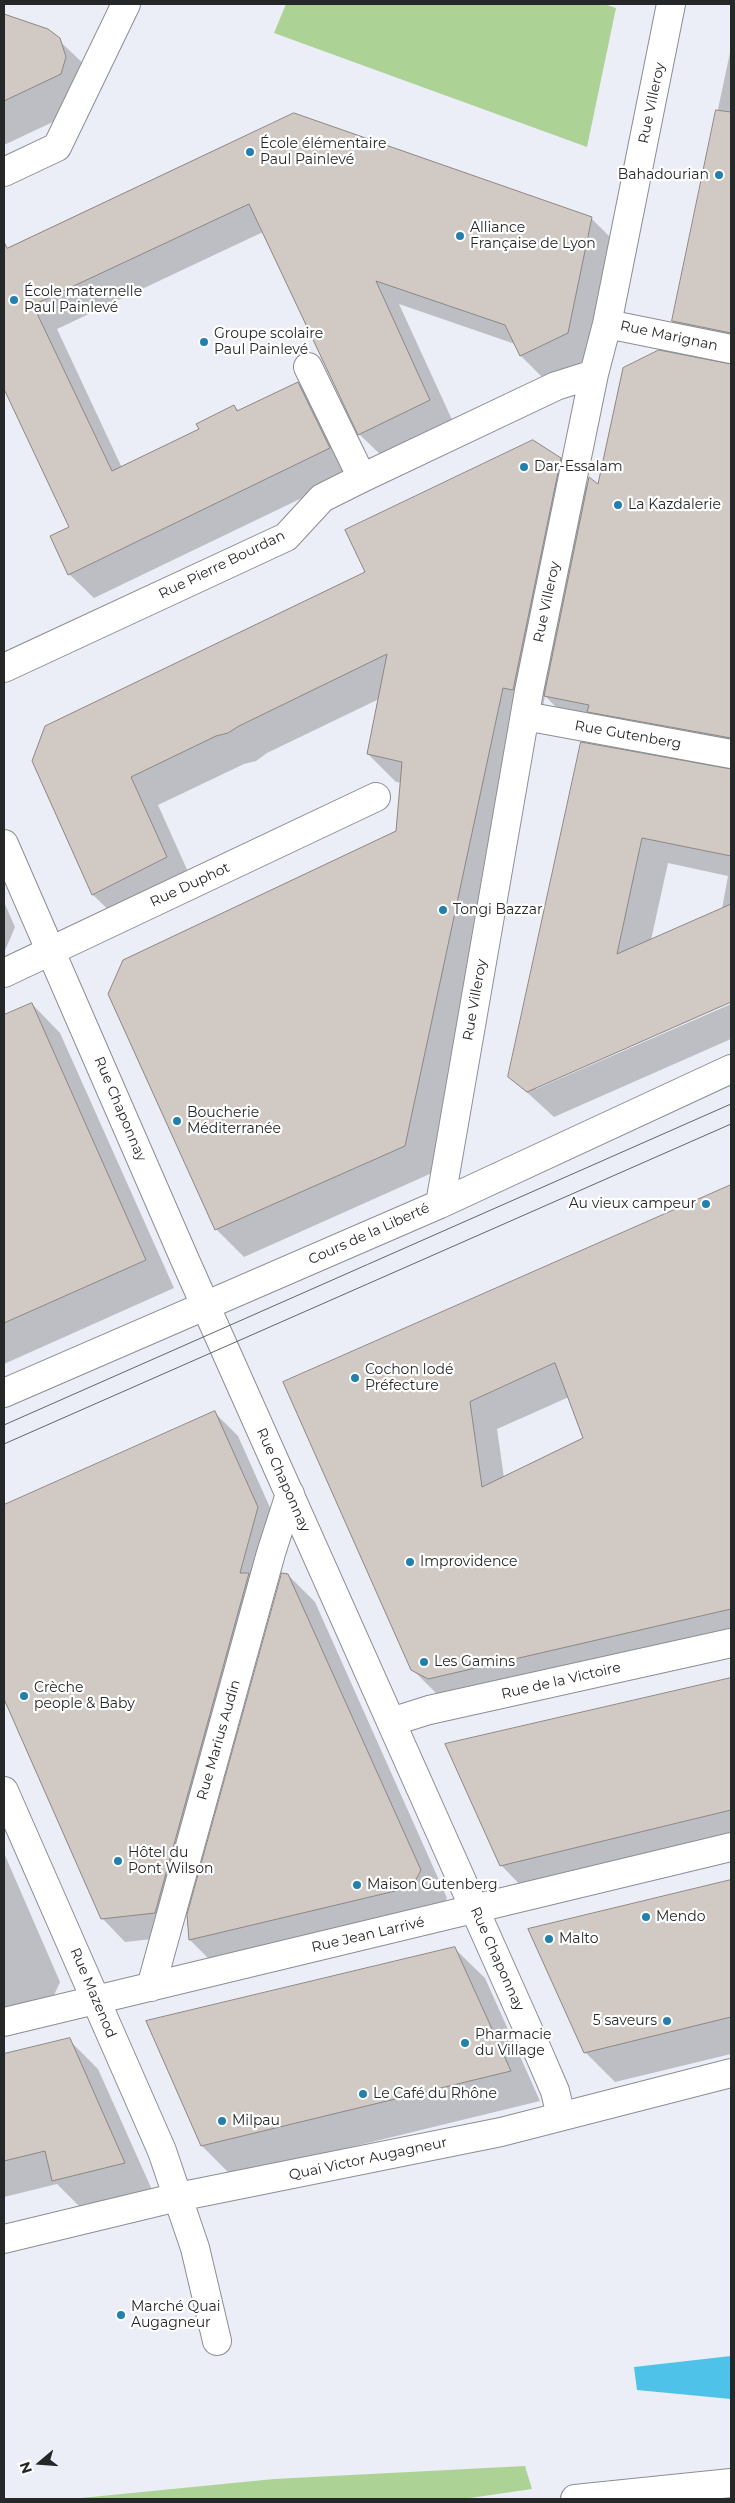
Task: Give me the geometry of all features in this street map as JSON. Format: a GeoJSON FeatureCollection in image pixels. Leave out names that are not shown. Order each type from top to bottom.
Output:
{"type":"FeatureCollection","features":[{"type":"Feature","properties":{"kind":"street"},"geometry":{"type":"LineString","coordinates":[[4,172],[57,147],[126,4]]}},
{"type":"Feature","properties":{"kind":"street","name":"Rue Villeroy"},"geometry":{"type":"LineString","coordinates":[[440,1204],[525,716],[594,374],[607,324],[672,4]]}},
{"type":"Feature","properties":{"kind":"street","name":"Rue Marignan"},"geometry":{"type":"LineString","coordinates":[[607,324],[731,349]]}},
{"type":"Feature","properties":{"kind":"street"},"geometry":{"type":"LineString","coordinates":[[308,367],[362,478]]}},
{"type":"Feature","properties":{"kind":"street","name":"Rue Pierre Bourdan"},"geometry":{"type":"LineString","coordinates":[[4,668],[286,537],[322,498],[362,478],[556,386],[594,374]]}},
{"type":"Feature","properties":{"kind":"street","name":"Rue Gutenberg"},"geometry":{"type":"LineString","coordinates":[[525,716],[731,754]]}},
{"type":"Feature","properties":{"kind":"street","name":"Rue Duphot"},"geometry":{"type":"LineString","coordinates":[[4,973],[376,797]]}},
{"type":"Feature","properties":{"kind":"street","name":"Rue Chaponnay"},"geometry":{"type":"LineString","coordinates":[[4,844],[206,1306],[555,2091],[561,2116]]}},
{"type":"Feature","properties":{"kind":"street","name":"Cours de la Liberté"},"geometry":{"type":"LineString","coordinates":[[4,1392],[440,1204],[731,1069]]}},
{"type":"Feature","properties":{"kind":"street","name":"Rue Marius Audin"},"geometry":{"type":"LineString","coordinates":[[151,1987],[271,1554],[290,1494]]}},
{"type":"Feature","properties":{"kind":"street","name":"Rue de la Victoire"},"geometry":{"type":"LineString","coordinates":[[391,1722],[430,1710],[731,1643]]}},
{"type":"Feature","properties":{"kind":"street","name":"Rue Mazenod"},"geometry":{"type":"LineString","coordinates":[[4,1791],[162,2152],[204,2280],[217,2342]]}},
{"type":"Feature","properties":{"kind":"street","name":"Rue Jean Larrivé"},"geometry":{"type":"LineString","coordinates":[[4,2022],[731,1847]]}},
{"type":"Feature","properties":{"kind":"street","name":"Quai Victor Augagneur"},"geometry":{"type":"LineString","coordinates":[[4,2239],[178,2197],[500,2132],[731,2073]]}},
{"type":"Feature","properties":{"kind":"street"},"geometry":{"type":"LineString","coordinates":[[575,2499],[731,2483]]}},
{"type":"Feature","properties":{"kind":"green space"},"geometry":{"type":"Polygon","coordinates":[[[286,4],[604,4],[616,8],[587,147],[274,33],[286,4]]]}},
{"type":"Feature","properties":{"kind":"green space"},"geometry":{"type":"Polygon","coordinates":[[[525,2466],[532,2489],[463,2499],[71,2499],[274,2479],[525,2466]]]}},
{"type":"Feature","properties":{"kind":"water"},"geometry":{"type":"Polygon","coordinates":[[[731,2356],[731,2399],[637,2390],[634,2367],[731,2356]]]}},
{"type":"Feature","properties":{"kind":"building"},"geometry":{"type":"Polygon","coordinates":[[[4,14],[48,29],[60,38],[66,57],[61,74],[4,101],[4,14]]]}},
{"type":"Feature","properties":{"kind":"building"},"geometry":{"type":"Polygon","coordinates":[[[716,110],[731,112],[731,333],[672,321],[716,110]]]}},
{"type":"Feature","properties":{"kind":"building"},"geometry":{"type":"Polygon","coordinates":[[[294,113],[592,217],[568,333],[520,356],[505,325],[376,281],[430,400],[358,435],[249,204],[33,305],[112,471],[199,429],[196,424],[234,405],[237,411],[298,382],[330,448],[68,575],[50,536],[69,527],[4,389],[4,242],[7,248],[294,113]]]}},
{"type":"Feature","properties":{"kind":"building"},"geometry":{"type":"Polygon","coordinates":[[[659,350],[731,364],[731,738],[587,712],[589,705],[544,696],[589,477],[598,484],[623,368],[659,350]]]}},
{"type":"Feature","properties":{"kind":"building"},"geometry":{"type":"Polygon","coordinates":[[[533,440],[561,458],[513,690],[503,688],[405,1146],[215,1230],[108,994],[123,960],[396,831],[402,762],[367,754],[387,654],[228,733],[216,736],[131,777],[167,857],[92,895],[32,761],[45,726],[365,572],[345,530],[533,440]]]}},
{"type":"Feature","properties":{"kind":"building"},"geometry":{"type":"Polygon","coordinates":[[[581,742],[731,769],[731,856],[642,838],[617,954],[731,904],[731,1002],[527,1092],[508,1077],[581,742]]]}},
{"type":"Feature","properties":{"kind":"building"},"geometry":{"type":"Polygon","coordinates":[[[32,1003],[146,1260],[4,1323],[4,1015],[32,1003]]]}},
{"type":"Feature","properties":{"kind":"building"},"geometry":{"type":"Polygon","coordinates":[[[731,1185],[731,1609],[428,1679],[411,1670],[283,1382],[731,1185]],[[555,1363],[470,1402],[482,1487],[583,1438],[555,1363]]]}},
{"type":"Feature","properties":{"kind":"building"},"geometry":{"type":"Polygon","coordinates":[[[215,1411],[258,1507],[240,1573],[249,1573],[155,1913],[101,1919],[4,1699],[4,1505],[215,1411]]]}},
{"type":"Feature","properties":{"kind":"building"},"geometry":{"type":"Polygon","coordinates":[[[282,1573],[288,1574],[421,1870],[412,1887],[189,1940],[187,1915],[282,1573]]]}},
{"type":"Feature","properties":{"kind":"building"},"geometry":{"type":"Polygon","coordinates":[[[731,1678],[731,1810],[500,1866],[445,1744],[731,1678]]]}},
{"type":"Feature","properties":{"kind":"building"},"geometry":{"type":"Polygon","coordinates":[[[731,1880],[731,2017],[584,2053],[528,1929],[731,1880]]]}},
{"type":"Feature","properties":{"kind":"building"},"geometry":{"type":"Polygon","coordinates":[[[455,1947],[511,2071],[201,2146],[146,2021],[455,1947]]]}},
{"type":"Feature","properties":{"kind":"building"},"geometry":{"type":"Polygon","coordinates":[[[70,2038],[125,2163],[52,2181],[45,2151],[4,2161],[4,2054],[70,2038]]]}},
{"type":"Feature","properties":{"kind":"tram line"},"geometry":{"type":"LineString","coordinates":[[4,1425],[731,1104]]}},
{"type":"Feature","properties":{"kind":"tram line"},"geometry":{"type":"LineString","coordinates":[[4,1444],[731,1124]]}},
{"type":"Feature","properties":{"kind":"place","name":"École élémentaire Paul Painlevé"},"geometry":{"type":"Point","coordinates":[250,152]}},
{"type":"Feature","properties":{"kind":"place","name":"Bahadourian"},"geometry":{"type":"Point","coordinates":[719,175]}},
{"type":"Feature","properties":{"kind":"place","name":"Alliance Française de Lyon"},"geometry":{"type":"Point","coordinates":[460,236]}},
{"type":"Feature","properties":{"kind":"place","name":"École maternelle Paul Painlevé"},"geometry":{"type":"Point","coordinates":[14,300]}},
{"type":"Feature","properties":{"kind":"place","name":"Groupe scolaire Paul Painlevé"},"geometry":{"type":"Point","coordinates":[204,342]}},
{"type":"Feature","properties":{"kind":"place","name":"Dar-Essalam"},"geometry":{"type":"Point","coordinates":[524,467]}},
{"type":"Feature","properties":{"kind":"place","name":"La Kazdalerie"},"geometry":{"type":"Point","coordinates":[618,505]}},
{"type":"Feature","properties":{"kind":"place","name":"Tongi Bazzar"},"geometry":{"type":"Point","coordinates":[443,910]}},
{"type":"Feature","properties":{"kind":"place","name":"Boucherie Méditerranée"},"geometry":{"type":"Point","coordinates":[177,1121]}},
{"type":"Feature","properties":{"kind":"place","name":"Au vieux campeur"},"geometry":{"type":"Point","coordinates":[706,1204]}},
{"type":"Feature","properties":{"kind":"place","name":"Cochon Iodé Préfecture"},"geometry":{"type":"Point","coordinates":[355,1378]}},
{"type":"Feature","properties":{"kind":"place","name":"Improvidence"},"geometry":{"type":"Point","coordinates":[410,1562]}},
{"type":"Feature","properties":{"kind":"place","name":"Les Gamins"},"geometry":{"type":"Point","coordinates":[424,1662]}},
{"type":"Feature","properties":{"kind":"place","name":"Crèche people & Baby"},"geometry":{"type":"Point","coordinates":[24,1696]}},
{"type":"Feature","properties":{"kind":"place","name":"Hôtel du Pont Wilson"},"geometry":{"type":"Point","coordinates":[118,1861]}},
{"type":"Feature","properties":{"kind":"place","name":"Maison Gutenberg"},"geometry":{"type":"Point","coordinates":[357,1885]}},
{"type":"Feature","properties":{"kind":"place","name":"Mendo"},"geometry":{"type":"Point","coordinates":[646,1917]}},
{"type":"Feature","properties":{"kind":"place","name":"Malto"},"geometry":{"type":"Point","coordinates":[549,1939]}},
{"type":"Feature","properties":{"kind":"place","name":"5 saveurs"},"geometry":{"type":"Point","coordinates":[667,2021]}},
{"type":"Feature","properties":{"kind":"place","name":"Pharmacie du Village"},"geometry":{"type":"Point","coordinates":[465,2043]}},
{"type":"Feature","properties":{"kind":"place","name":"Le Café du Rhône"},"geometry":{"type":"Point","coordinates":[363,2094]}},
{"type":"Feature","properties":{"kind":"place","name":"Milpau"},"geometry":{"type":"Point","coordinates":[222,2121]}},
{"type":"Feature","properties":{"kind":"place","name":"Marché Quai Augagneur"},"geometry":{"type":"Point","coordinates":[121,2315]}}]}
